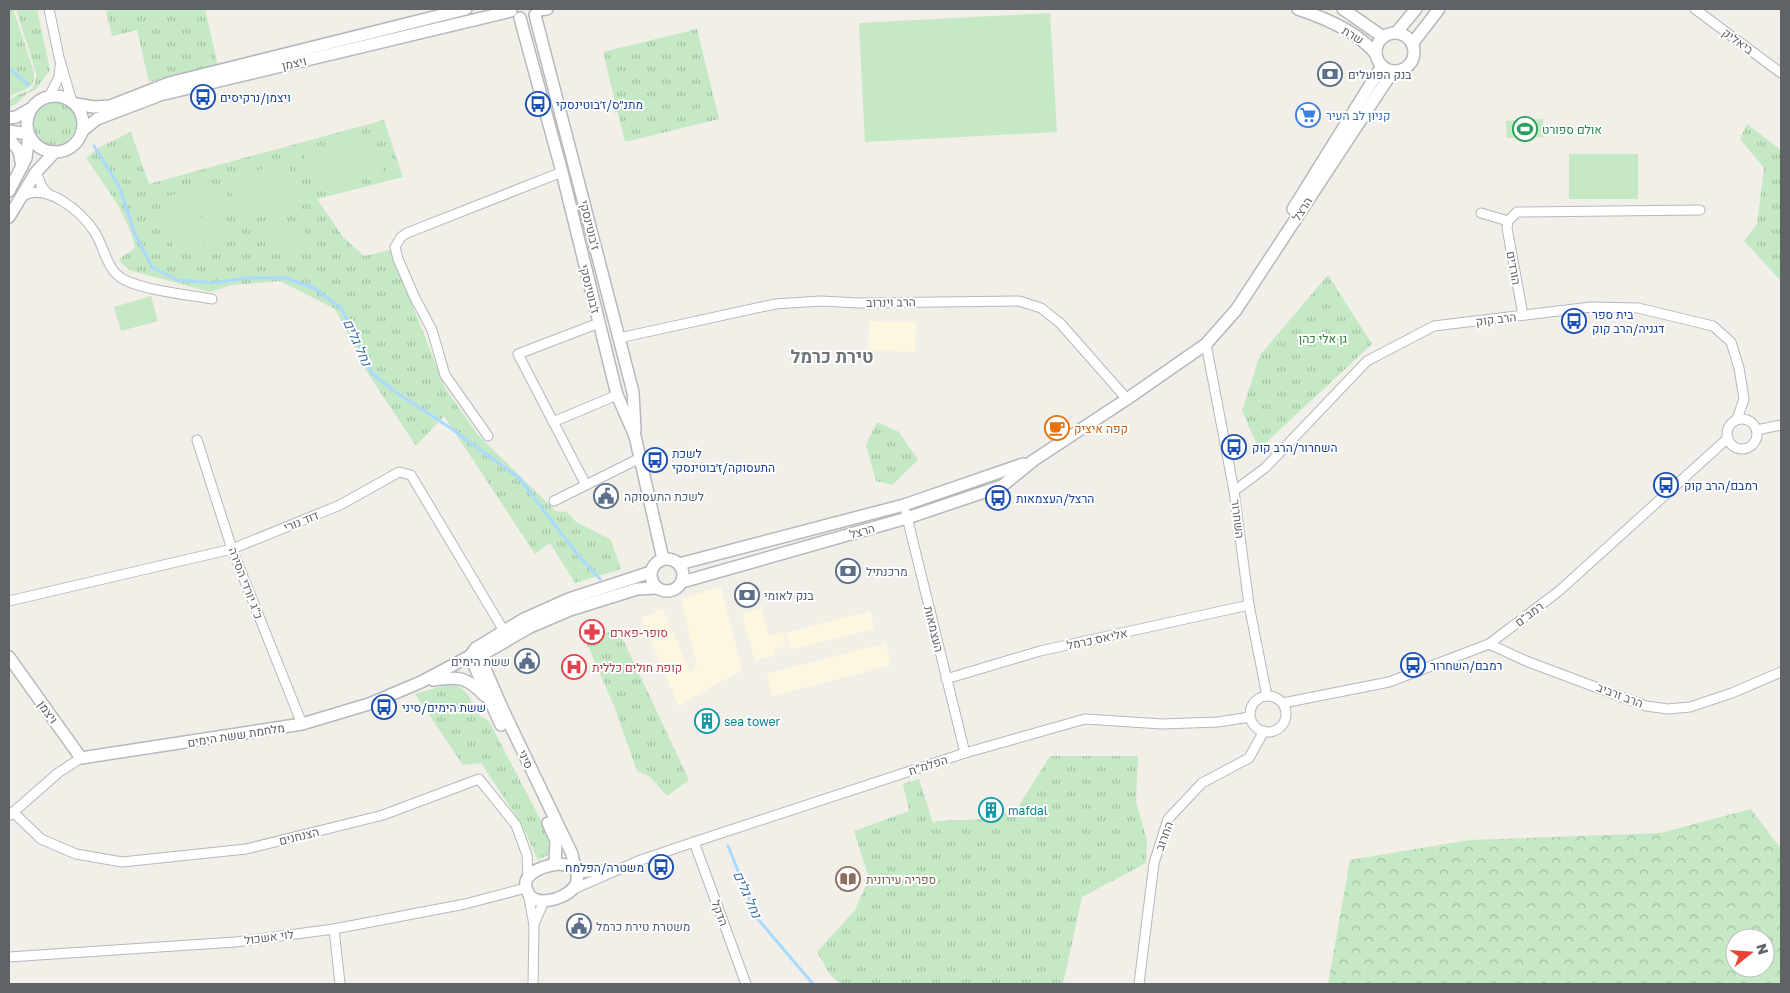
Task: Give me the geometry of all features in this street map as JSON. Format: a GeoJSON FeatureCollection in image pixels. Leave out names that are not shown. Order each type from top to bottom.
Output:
{"type":"FeatureCollection","features":[{"type":"Feature","properties":{"kind":"street"},"geometry":{"type":"LineString","coordinates":[[9,131],[29,135],[37,146],[55,152],[72,146],[82,131],[83,121],[81,112],[74,103],[59,57],[50,9]]}},
{"type":"Feature","properties":{"kind":"street","name":"ויצמן"},"geometry":{"type":"LineString","coordinates":[[74,103],[94,107],[110,106],[169,83],[466,9]]}},
{"type":"Feature","properties":{"kind":"street","name":"שרת"},"geometry":{"type":"LineString","coordinates":[[1298,9],[1323,17],[1368,44],[1376,54]]}},
{"type":"Feature","properties":{"kind":"street","name":"שרת"},"geometry":{"type":"LineString","coordinates":[[1343,9],[1384,37]]}},
{"type":"Feature","properties":{"kind":"street"},"geometry":{"type":"LineString","coordinates":[[1396,33],[1406,36],[1414,49],[1413,60],[1406,68],[1396,72],[1382,66],[1376,54],[1376,48],[1384,37],[1396,33],[1416,9]]}},
{"type":"Feature","properties":{"kind":"street"},"geometry":{"type":"LineString","coordinates":[[1412,44],[1439,9]]}},
{"type":"Feature","properties":{"kind":"street","name":"ביאליק"},"geometry":{"type":"LineString","coordinates":[[1695,9],[1781,72]]}},
{"type":"Feature","properties":{"kind":"street","name":"ויצמן"},"geometry":{"type":"LineString","coordinates":[[82,131],[90,123],[160,95],[514,13],[525,19],[540,11]]}},
{"type":"Feature","properties":{"kind":"street","name":"ז'בוטינסקי"},"geometry":{"type":"LineString","coordinates":[[540,11],[582,192],[633,392],[635,436]]}},
{"type":"Feature","properties":{"kind":"street","name":"ז׳בוטינסקי"},"geometry":{"type":"LineString","coordinates":[[514,13],[562,172],[617,395],[635,436],[663,559]]}},
{"type":"Feature","properties":{"kind":"street"},"geometry":{"type":"LineString","coordinates":[[50,95],[59,77],[59,57]]}},
{"type":"Feature","properties":{"kind":"street","name":"הרצל"},"geometry":{"type":"LineString","coordinates":[[1206,344],[1382,66]]}},
{"type":"Feature","properties":{"kind":"street","name":"הרצל"},"geometry":{"type":"LineString","coordinates":[[682,582],[907,518],[1002,486],[1034,460],[1206,344],[1236,310],[1387,80],[1396,72]]}},
{"type":"Feature","properties":{"kind":"street"},"geometry":{"type":"LineString","coordinates":[[9,191],[27,153],[29,135],[26,121],[30,109],[41,98],[50,95],[59,95],[74,103]]}},
{"type":"Feature","properties":{"kind":"street"},"geometry":{"type":"LineString","coordinates":[[9,118],[30,109]]}},
{"type":"Feature","properties":{"kind":"street"},"geometry":{"type":"LineString","coordinates":[[9,138],[19,151],[22,167]]}},
{"type":"Feature","properties":{"kind":"street"},"geometry":{"type":"LineString","coordinates":[[9,217],[42,163],[55,152]]}},
{"type":"Feature","properties":{"kind":"street"},"geometry":{"type":"LineString","coordinates":[[36,172],[47,193]]}},
{"type":"Feature","properties":{"kind":"street"},"geometry":{"type":"LineString","coordinates":[[488,436],[445,374],[432,330],[414,296],[398,259],[395,247],[401,237],[407,233],[562,172]]}},
{"type":"Feature","properties":{"kind":"street"},"geometry":{"type":"LineString","coordinates":[[19,199],[30,192],[47,193],[64,202],[87,222],[100,241],[112,270],[123,280],[138,285],[212,299]]}},
{"type":"Feature","properties":{"kind":"street"},"geometry":{"type":"LineString","coordinates":[[1481,213],[1508,221],[1517,212],[1700,210]]}},
{"type":"Feature","properties":{"kind":"street","name":"הורדים"},"geometry":{"type":"LineString","coordinates":[[1508,221],[1507,228],[1523,315]]}},
{"type":"Feature","properties":{"kind":"street","name":"הרב וינרוב"},"geometry":{"type":"LineString","coordinates":[[619,338],[775,304],[821,301],[859,303],[1019,301],[1041,308],[1060,323],[1127,399]]}},
{"type":"Feature","properties":{"kind":"street","name":"הרב קוק"},"geometry":{"type":"LineString","coordinates":[[1234,491],[1265,468],[1366,361],[1434,326],[1592,307],[1638,308],[1713,326],[1731,342],[1739,368],[1744,399],[1737,419]]}},
{"type":"Feature","properties":{"kind":"street"},"geometry":{"type":"LineString","coordinates":[[586,485],[518,354],[599,323]]}},
{"type":"Feature","properties":{"kind":"street","name":"השחרור"},"geometry":{"type":"LineString","coordinates":[[1206,344],[1234,491],[1249,605],[1267,696]]}},
{"type":"Feature","properties":{"kind":"street"},"geometry":{"type":"LineString","coordinates":[[553,422],[617,395]]}},
{"type":"Feature","properties":{"kind":"street"},"geometry":{"type":"LineString","coordinates":[[1728,438],[1734,447],[1739,449],[1749,448],[1756,440],[1757,430],[1752,422],[1747,419],[1737,419]]}},
{"type":"Feature","properties":{"kind":"street","name":"רמב\"ם"},"geometry":{"type":"LineString","coordinates":[[1283,702],[1389,682],[1490,644],[1559,591],[1728,438],[1728,429],[1737,419]]}},
{"type":"Feature","properties":{"kind":"street"},"geometry":{"type":"LineString","coordinates":[[1757,430],[1781,425]]}},
{"type":"Feature","properties":{"kind":"street","name":"כ\"ג יורדי הסירה"},"geometry":{"type":"LineString","coordinates":[[197,440],[232,549],[302,724]]}},
{"type":"Feature","properties":{"kind":"street"},"geometry":{"type":"LineString","coordinates":[[554,501],[640,458]]}},
{"type":"Feature","properties":{"kind":"street","name":"הרצל"},"geometry":{"type":"LineString","coordinates":[[680,564],[904,505],[1034,460]]}},
{"type":"Feature","properties":{"kind":"street","name":"דוד נורי"},"geometry":{"type":"LineString","coordinates":[[9,601],[232,549],[340,505],[399,472],[411,474],[504,631]]}},
{"type":"Feature","properties":{"kind":"street","name":"העצמאות"},"geometry":{"type":"LineString","coordinates":[[904,505],[964,753]]}},
{"type":"Feature","properties":{"kind":"street"},"geometry":{"type":"LineString","coordinates":[[663,559],[674,560],[680,564],[683,573],[682,582],[679,586],[671,591],[657,588],[652,581],[651,572],[656,563],[663,559]]}},
{"type":"Feature","properties":{"kind":"street","name":"מלחמת ששת הימים"},"geometry":{"type":"LineString","coordinates":[[476,653],[504,631],[548,607],[651,572]]}},
{"type":"Feature","properties":{"kind":"street","name":"מלחמת ששת הימים"},"geometry":{"type":"LineString","coordinates":[[11,814],[58,773],[81,758],[302,724],[369,704],[421,682],[476,653],[570,610],[637,588],[657,588]]}},
{"type":"Feature","properties":{"kind":"street","name":"אליאס כרמל"},"geometry":{"type":"LineString","coordinates":[[946,678],[1040,651],[1249,605]]}},
{"type":"Feature","properties":{"kind":"street","name":"הרב זרביב"},"geometry":{"type":"LineString","coordinates":[[1490,644],[1526,661],[1646,706],[1668,709],[1690,707],[1732,693],[1781,672]]}},
{"type":"Feature","properties":{"kind":"street","name":"סיני"},"geometry":{"type":"LineString","coordinates":[[476,653],[489,699],[554,835],[557,846],[554,864]]}},
{"type":"Feature","properties":{"kind":"street","name":"סיני"},"geometry":{"type":"LineString","coordinates":[[476,653],[572,854],[576,871]]}},
{"type":"Feature","properties":{"kind":"street","name":"ויצמן"},"geometry":{"type":"LineString","coordinates":[[10,662],[81,758]]}},
{"type":"Feature","properties":{"kind":"street"},"geometry":{"type":"LineString","coordinates":[[421,682],[452,677],[459,678],[476,686],[489,699]]}},
{"type":"Feature","properties":{"kind":"street"},"geometry":{"type":"LineString","coordinates":[[1272,696],[1283,702],[1285,714],[1283,723],[1273,731],[1264,731],[1255,726],[1250,717],[1250,711],[1256,700],[1272,696]]}},
{"type":"Feature","properties":{"kind":"street","name":"הפלמ\"ח"},"geometry":{"type":"LineString","coordinates":[[574,889],[617,869],[694,842],[964,753],[1086,719],[1162,724],[1218,722],[1250,717]]}},
{"type":"Feature","properties":{"kind":"street","name":"החרוב"},"geometry":{"type":"LineString","coordinates":[[1139,984],[1154,863],[1168,819],[1202,783],[1249,758],[1264,731]]}},
{"type":"Feature","properties":{"kind":"street","name":"הצנחנים"},"geometry":{"type":"LineString","coordinates":[[11,814],[41,839],[76,854],[122,862],[246,849],[383,815],[479,779],[516,825],[528,855],[527,886]]}},
{"type":"Feature","properties":{"kind":"street","name":"הדקל"},"geometry":{"type":"LineString","coordinates":[[694,842],[746,984]]}},
{"type":"Feature","properties":{"kind":"street"},"geometry":{"type":"LineString","coordinates":[[527,886],[537,900],[567,894],[574,889],[577,881],[576,871],[566,865],[554,864],[538,870],[527,886],[534,924],[532,984]]}},
{"type":"Feature","properties":{"kind":"street","name":"הפלמ\"ח"},"geometry":{"type":"LineString","coordinates":[[576,871],[617,869]]}},
{"type":"Feature","properties":{"kind":"street","name":"לוי אשכול"},"geometry":{"type":"LineString","coordinates":[[9,956],[235,942],[334,929],[465,904],[527,886]]}},
{"type":"Feature","properties":{"kind":"street"},"geometry":{"type":"LineString","coordinates":[[534,924],[544,900]]}},
{"type":"Feature","properties":{"kind":"street"},"geometry":{"type":"LineString","coordinates":[[334,929],[340,984]]}},
{"type":"Feature","properties":{"kind":"shaded area"},"geometry":{"type":"Polygon","coordinates":[[[869,321],[916,322],[915,352],[868,350],[869,321]]]}},
{"type":"Feature","properties":{"kind":"shaded area"},"geometry":{"type":"Polygon","coordinates":[[[721,587],[742,670],[679,707],[641,618],[663,609],[690,672],[697,666],[681,599],[721,587]]]}},
{"type":"Feature","properties":{"kind":"shaded area"},"geometry":{"type":"Polygon","coordinates":[[[761,608],[769,636],[783,632],[787,646],[773,650],[775,655],[755,661],[742,614],[761,608]]]}},
{"type":"Feature","properties":{"kind":"shaded area"},"geometry":{"type":"Polygon","coordinates":[[[870,611],[875,629],[790,650],[786,633],[870,611]]]}},
{"type":"Feature","properties":{"kind":"shaded area"},"geometry":{"type":"Polygon","coordinates":[[[886,643],[891,665],[772,696],[767,674],[886,643]]]}},
{"type":"Feature","properties":{"kind":"green space"},"geometry":{"type":"Polygon","coordinates":[[[9,9],[13,9],[34,72],[34,79],[29,87],[9,98],[9,9]]]}},
{"type":"Feature","properties":{"kind":"green space"},"geometry":{"type":"Polygon","coordinates":[[[16,9],[37,9],[50,70],[36,89],[25,95],[15,105],[9,107],[9,101],[31,89],[36,80],[36,73],[16,9]]]}},
{"type":"Feature","properties":{"kind":"green space"},"geometry":{"type":"Polygon","coordinates":[[[117,9],[205,9],[218,66],[149,82],[137,30],[112,36],[106,11],[117,9]]]}},
{"type":"Feature","properties":{"kind":"green space"},"geometry":{"type":"Polygon","coordinates":[[[1050,13],[1057,132],[865,142],[859,23],[1050,13]]]}},
{"type":"Feature","properties":{"kind":"green space"},"geometry":{"type":"Polygon","coordinates":[[[697,29],[719,119],[625,142],[603,52],[697,29]]]}},
{"type":"Feature","properties":{"kind":"green space"},"geometry":{"type":"Polygon","coordinates":[[[54,101],[66,105],[72,111],[76,123],[72,135],[66,141],[54,145],[42,141],[36,135],[32,123],[36,111],[42,105],[54,101]]]}},
{"type":"Feature","properties":{"kind":"green space","name":"אולם ספורט"},"geometry":{"type":"Polygon","coordinates":[[[1543,119],[1543,137],[1507,138],[1506,121],[1543,119]]]}},
{"type":"Feature","properties":{"kind":"green space"},"geometry":{"type":"Polygon","coordinates":[[[384,120],[403,177],[317,199],[343,237],[364,256],[391,250],[445,388],[478,435],[556,511],[567,512],[576,522],[611,540],[621,569],[575,583],[550,543],[535,554],[444,416],[416,446],[367,372],[335,309],[280,281],[232,285],[210,292],[129,270],[119,259],[135,248],[132,236],[122,212],[86,158],[100,147],[131,132],[149,184],[384,120]]]}},
{"type":"Feature","properties":{"kind":"green space"},"geometry":{"type":"Polygon","coordinates":[[[1747,124],[1781,150],[1781,281],[1744,241],[1757,224],[1764,168],[1740,139],[1747,124]]]}},
{"type":"Feature","properties":{"kind":"green space"},"geometry":{"type":"Polygon","coordinates":[[[372,132],[384,170],[316,192],[304,153],[372,132]]]}},
{"type":"Feature","properties":{"kind":"green space"},"geometry":{"type":"Polygon","coordinates":[[[1569,154],[1638,154],[1638,199],[1569,199],[1569,154]]]}},
{"type":"Feature","properties":{"kind":"green space"},"geometry":{"type":"Polygon","coordinates":[[[287,162],[300,205],[240,223],[227,179],[287,162]]]}},
{"type":"Feature","properties":{"kind":"green space"},"geometry":{"type":"Polygon","coordinates":[[[214,183],[222,209],[167,225],[160,198],[214,183]]]}},
{"type":"Feature","properties":{"kind":"green space"},"geometry":{"type":"Polygon","coordinates":[[[222,211],[229,238],[175,254],[167,227],[222,211]]]}},
{"type":"Feature","properties":{"kind":"green space"},"geometry":{"type":"Polygon","coordinates":[[[302,220],[308,242],[268,253],[261,232],[302,220]]]}},
{"type":"Feature","properties":{"kind":"green space","name":"גן אלי כהן"},"geometry":{"type":"Polygon","coordinates":[[[1328,275],[1372,344],[1259,449],[1242,411],[1260,355],[1328,275]]]}},
{"type":"Feature","properties":{"kind":"green space"},"geometry":{"type":"Polygon","coordinates":[[[151,296],[158,321],[121,331],[114,307],[151,296]]]}},
{"type":"Feature","properties":{"kind":"green space"},"geometry":{"type":"Polygon","coordinates":[[[877,422],[899,432],[918,460],[892,485],[876,481],[866,445],[877,422]]]}},
{"type":"Feature","properties":{"kind":"green space"},"geometry":{"type":"Polygon","coordinates":[[[617,627],[689,780],[667,796],[649,776],[637,771],[614,706],[587,644],[617,627]]]}},
{"type":"Feature","properties":{"kind":"green space"},"geometry":{"type":"Polygon","coordinates":[[[449,684],[459,687],[467,693],[475,712],[489,721],[548,834],[550,854],[538,860],[521,823],[481,763],[463,765],[415,694],[449,684]]]}},
{"type":"Feature","properties":{"kind":"green space"},"geometry":{"type":"Polygon","coordinates":[[[1050,756],[1138,756],[1136,802],[1147,840],[1146,863],[1082,897],[1063,984],[840,984],[829,973],[817,952],[855,910],[869,878],[854,831],[909,811],[903,784],[919,779],[933,823],[937,821],[988,819],[1016,810],[1050,756]]]}},
{"type":"Feature","properties":{"kind":"green space"},"geometry":{"type":"Polygon","coordinates":[[[1751,809],[1781,849],[1781,984],[1328,984],[1350,860],[1470,840],[1661,833],[1751,809]]]}},
{"type":"Feature","properties":{"kind":"waterway","name":"נחל גלים"},"geometry":{"type":"LineString","coordinates":[[9,68],[29,85]]}},
{"type":"Feature","properties":{"kind":"waterway","name":"נחל גלים"},"geometry":{"type":"LineString","coordinates":[[94,146],[119,186],[135,234],[152,267],[177,280],[212,283],[249,278],[286,278],[314,288],[342,309],[372,373],[394,391],[449,427],[519,478],[578,555],[600,579]]}},
{"type":"Feature","properties":{"kind":"waterway","name":"נחל גלים"},"geometry":{"type":"LineString","coordinates":[[728,846],[757,918],[813,984]]}},
{"type":"Feature","properties":{"kind":"place","name":"בנק הפועלים"},"geometry":{"type":"Point","coordinates":[1330,74]}},
{"type":"Feature","properties":{"kind":"place","name":"ויצמן/נרקיסים"},"geometry":{"type":"Point","coordinates":[203,97]}},
{"type":"Feature","properties":{"kind":"place","name":"מתנ״ס/ז׳בוטינסקי"},"geometry":{"type":"Point","coordinates":[538,104]}},
{"type":"Feature","properties":{"kind":"place","name":"קניון לב העיר"},"geometry":{"type":"Point","coordinates":[1308,115]}},
{"type":"Feature","properties":{"kind":"place","name":"אולם ספורט"},"geometry":{"type":"Point","coordinates":[1525,129]}},
{"type":"Feature","properties":{"kind":"place","name":"בית ספר דגניה/הרב קוק"},"geometry":{"type":"Point","coordinates":[1574,321]}},
{"type":"Feature","properties":{"kind":"place","name":"קפה איציק"},"geometry":{"type":"Point","coordinates":[1057,428]}},
{"type":"Feature","properties":{"kind":"place","name":"השחרור/הרב קוק"},"geometry":{"type":"Point","coordinates":[1234,447]}},
{"type":"Feature","properties":{"kind":"place","name":"לשכת התעסוקה/ז׳בוטינסקי"},"geometry":{"type":"Point","coordinates":[655,460]}},
{"type":"Feature","properties":{"kind":"place","name":"רמבם/הרב קוק"},"geometry":{"type":"Point","coordinates":[1666,485]}},
{"type":"Feature","properties":{"kind":"place","name":"לשכת התעסוקה"},"geometry":{"type":"Point","coordinates":[606,496]}},
{"type":"Feature","properties":{"kind":"place","name":"הרצל/העצמאות"},"geometry":{"type":"Point","coordinates":[998,498]}},
{"type":"Feature","properties":{"kind":"place","name":"מרכנתיל"},"geometry":{"type":"Point","coordinates":[848,571]}},
{"type":"Feature","properties":{"kind":"place","name":"בנק לאומי"},"geometry":{"type":"Point","coordinates":[747,595]}},
{"type":"Feature","properties":{"kind":"place","name":"סופר-פארם"},"geometry":{"type":"Point","coordinates":[592,632]}},
{"type":"Feature","properties":{"kind":"place","name":"ששת הימים"},"geometry":{"type":"Point","coordinates":[527,661]}},
{"type":"Feature","properties":{"kind":"place","name":"רמבם/השחרור"},"geometry":{"type":"Point","coordinates":[1413,665]}},
{"type":"Feature","properties":{"kind":"place","name":"קופת חולים כללית"},"geometry":{"type":"Point","coordinates":[574,667]}},
{"type":"Feature","properties":{"kind":"place","name":"ששת הימים/סיני"},"geometry":{"type":"Point","coordinates":[384,707]}},
{"type":"Feature","properties":{"kind":"place","name":"sea tower"},"geometry":{"type":"Point","coordinates":[707,721]}},
{"type":"Feature","properties":{"kind":"place","name":"mafdal"},"geometry":{"type":"Point","coordinates":[991,810]}},
{"type":"Feature","properties":{"kind":"place","name":"משטרה/הפלמח"},"geometry":{"type":"Point","coordinates":[661,867]}},
{"type":"Feature","properties":{"kind":"place","name":"ספריה עירונית"},"geometry":{"type":"Point","coordinates":[848,879]}},
{"type":"Feature","properties":{"kind":"place","name":"משטרת טירת כרמל"},"geometry":{"type":"Point","coordinates":[579,926]}},
{"type":"Feature","properties":{"kind":"district","name":"טירת כרמל"},"geometry":{"type":"Point","coordinates":[832,356]}}]}
